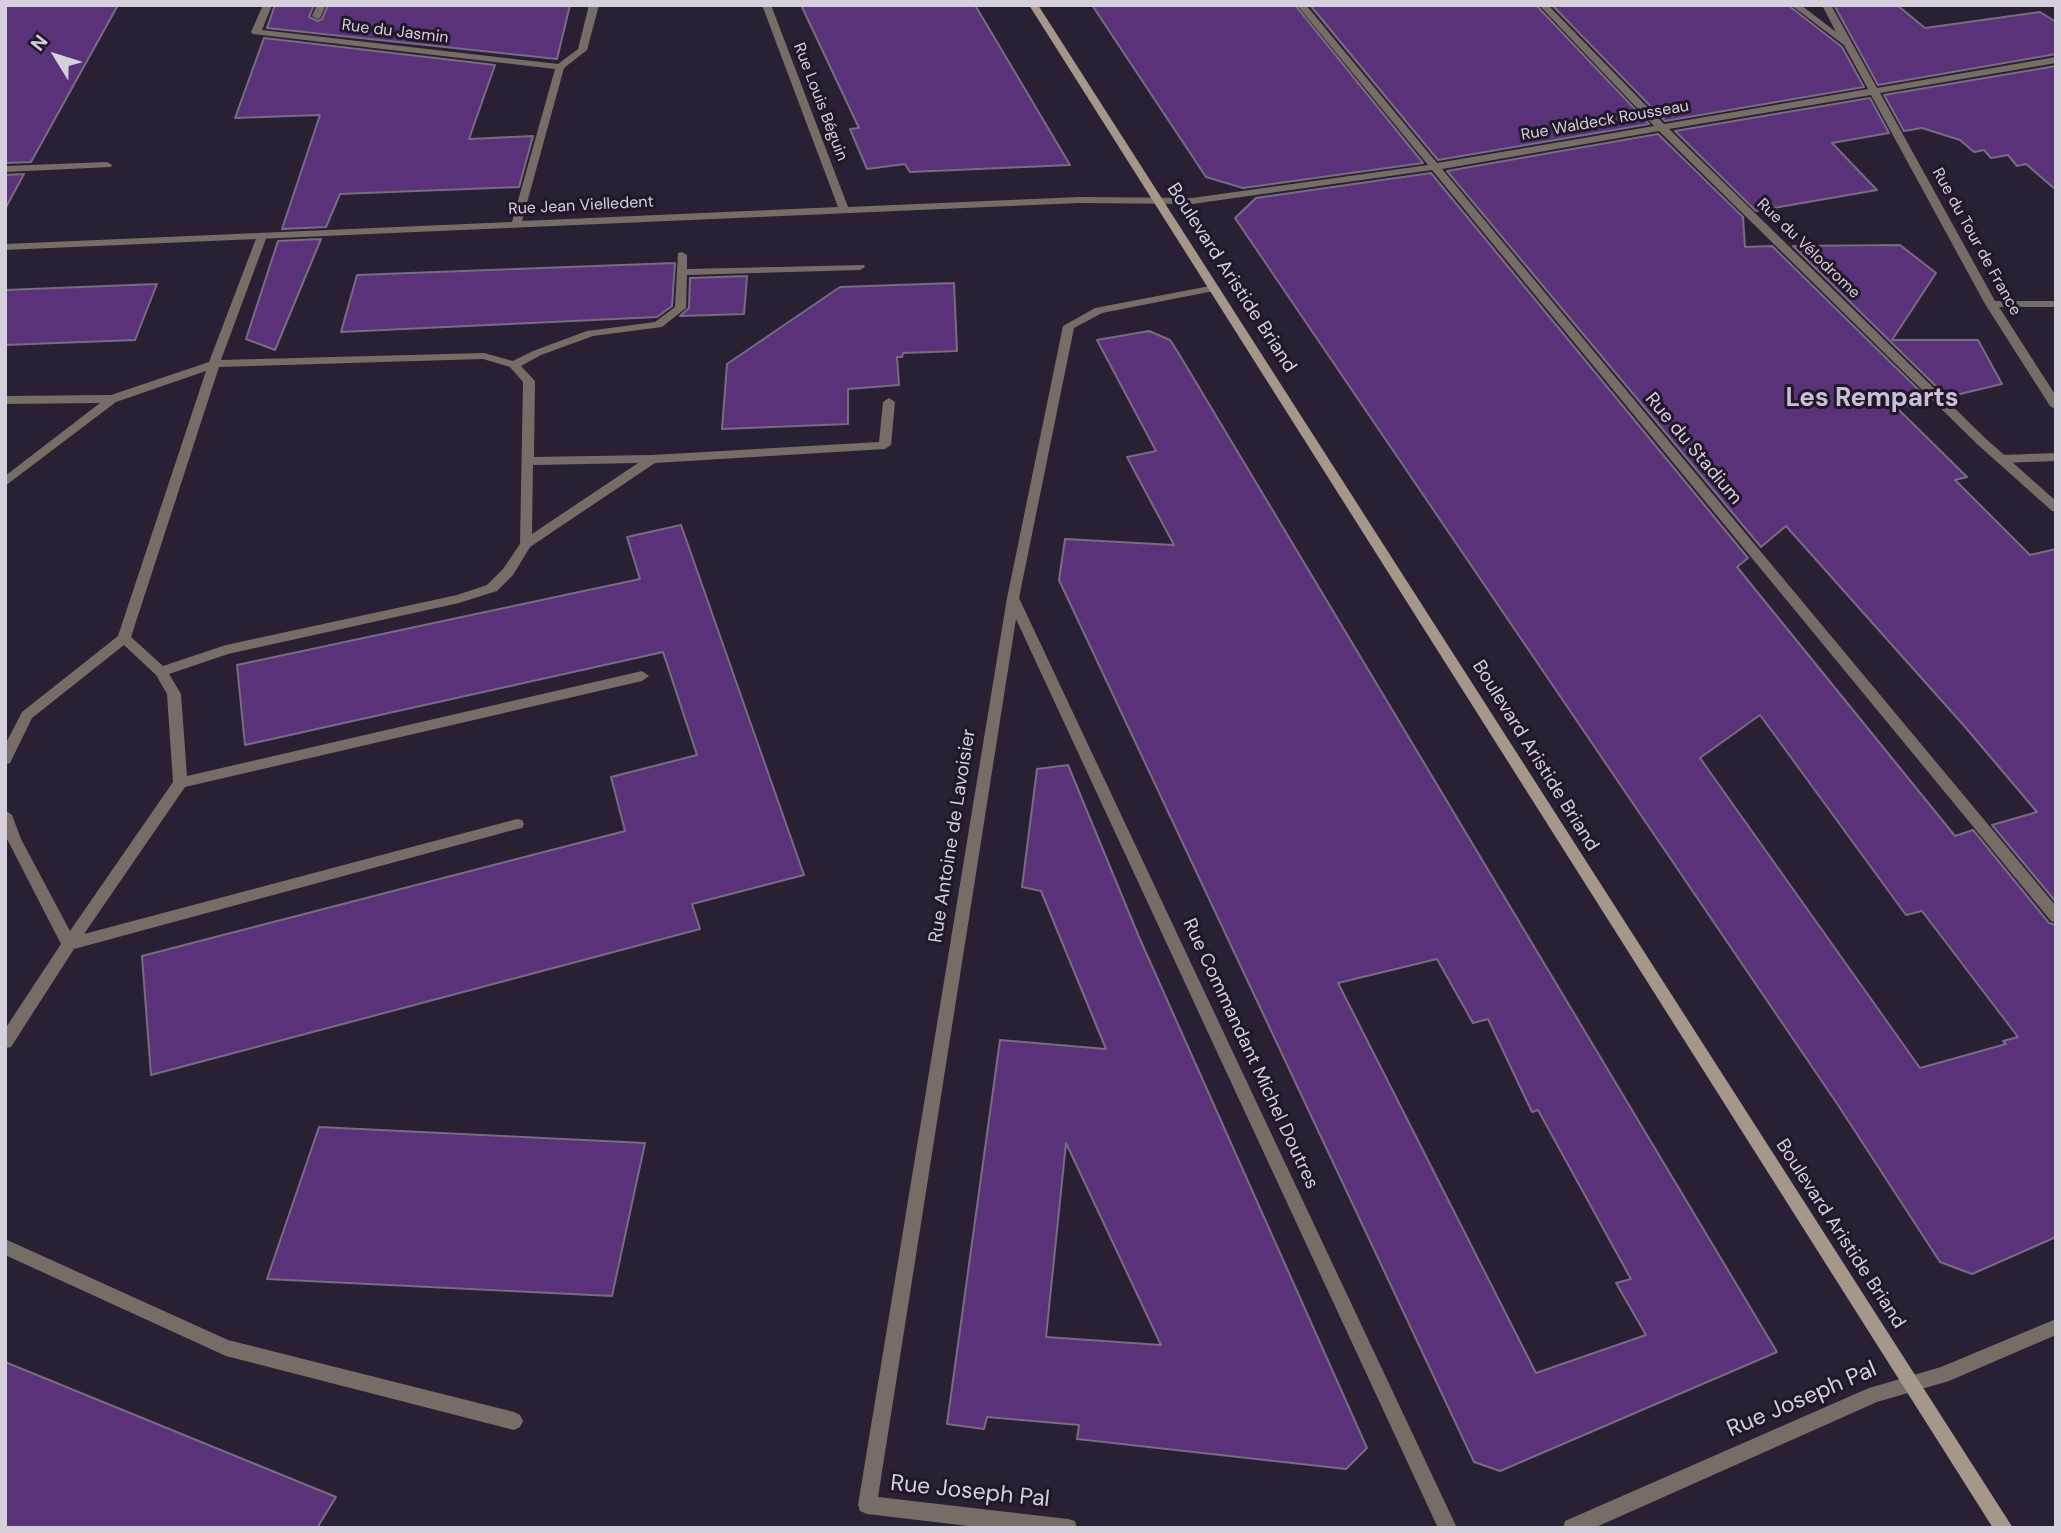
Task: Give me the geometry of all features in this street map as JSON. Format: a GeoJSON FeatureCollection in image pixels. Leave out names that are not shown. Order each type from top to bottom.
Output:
{"type":"FeatureCollection","features":[{"type":"Feature","properties":{"kind":"main road","name":"Boulevard Aristide Briand"},"geometry":{"type":"LineString","coordinates":[[1033,5],[2004,1528]]}},
{"type":"Feature","properties":{"kind":"street","name":"Rue du Jasmin"},"geometry":{"type":"LineString","coordinates":[[268,5],[256,32],[560,67]]}},
{"type":"Feature","properties":{"kind":"street"},"geometry":{"type":"LineString","coordinates":[[317,16],[323,5]]}},
{"type":"Feature","properties":{"kind":"street"},"geometry":{"type":"LineString","coordinates":[[516,225],[560,67],[582,50],[594,5]]}},
{"type":"Feature","properties":{"kind":"street","name":"Rue Louis Béguin"},"geometry":{"type":"LineString","coordinates":[[766,5],[844,210]]}},
{"type":"Feature","properties":{"kind":"street","name":"Rue du Stadium"},"geometry":{"type":"LineString","coordinates":[[1301,5],[2056,917]]}},
{"type":"Feature","properties":{"kind":"street","name":"Rue du Vélodrome"},"geometry":{"type":"LineString","coordinates":[[1544,5],[1661,127],[2001,459],[2056,508]]}},
{"type":"Feature","properties":{"kind":"street"},"geometry":{"type":"LineString","coordinates":[[1795,5],[1849,46]]}},
{"type":"Feature","properties":{"kind":"street"},"geometry":{"type":"LineString","coordinates":[[1826,5],[1849,46]]}},
{"type":"Feature","properties":{"kind":"street","name":"Rue du Tour de France"},"geometry":{"type":"LineString","coordinates":[[1849,46],[1991,304],[2056,406]]}},
{"type":"Feature","properties":{"kind":"street","name":"Rue Waldeck Rousseau"},"geometry":{"type":"LineString","coordinates":[[1158,199],[1192,201],[1433,167],[2056,60]]}},
{"type":"Feature","properties":{"kind":"street"},"geometry":{"type":"LineString","coordinates":[[5,169],[107,165]]}},
{"type":"Feature","properties":{"kind":"street","name":"Rue Jean Vielledent"},"geometry":{"type":"LineString","coordinates":[[5,247],[1158,199]]}},
{"type":"Feature","properties":{"kind":"street"},"geometry":{"type":"LineString","coordinates":[[5,760],[27,715],[124,638],[214,364],[262,236]]}},
{"type":"Feature","properties":{"kind":"street"},"geometry":{"type":"LineString","coordinates":[[514,365],[537,353],[591,333],[658,325],[680,308],[682,255]]}},
{"type":"Feature","properties":{"kind":"street"},"geometry":{"type":"LineString","coordinates":[[683,272],[860,267]]}},
{"type":"Feature","properties":{"kind":"street","name":"Rue Antoine de Lavoisier"},"geometry":{"type":"LineString","coordinates":[[867,1505],[1013,598],[1069,326],[1099,310],[1215,288]]}},
{"type":"Feature","properties":{"kind":"street"},"geometry":{"type":"LineString","coordinates":[[1991,304],[2056,304]]}},
{"type":"Feature","properties":{"kind":"street"},"geometry":{"type":"LineString","coordinates":[[5,400],[112,399],[214,364],[484,356],[514,365],[528,381],[526,544]]}},
{"type":"Feature","properties":{"kind":"street"},"geometry":{"type":"LineString","coordinates":[[5,482],[112,399]]}},
{"type":"Feature","properties":{"kind":"street"},"geometry":{"type":"LineString","coordinates":[[528,461],[652,459],[885,445],[889,402]]}},
{"type":"Feature","properties":{"kind":"street"},"geometry":{"type":"LineString","coordinates":[[2001,459],[2056,457]]}},
{"type":"Feature","properties":{"kind":"street"},"geometry":{"type":"LineString","coordinates":[[160,672],[226,650],[459,598],[492,588],[508,572],[526,544],[652,459]]}},
{"type":"Feature","properties":{"kind":"street","name":"Rue Commandant Michel Doutres"},"geometry":{"type":"LineString","coordinates":[[1013,598],[1448,1528]]}},
{"type":"Feature","properties":{"kind":"street"},"geometry":{"type":"LineString","coordinates":[[8,1035],[180,783],[174,694],[160,672],[124,638]]}},
{"type":"Feature","properties":{"kind":"street"},"geometry":{"type":"LineString","coordinates":[[180,783],[642,676]]}},
{"type":"Feature","properties":{"kind":"street"},"geometry":{"type":"LineString","coordinates":[[5,815],[14,839],[69,944]]}},
{"type":"Feature","properties":{"kind":"street"},"geometry":{"type":"LineString","coordinates":[[69,944],[517,824]]}},
{"type":"Feature","properties":{"kind":"street"},"geometry":{"type":"LineString","coordinates":[[5,1247],[226,1348],[514,1420]]}},
{"type":"Feature","properties":{"kind":"street","name":"Rue Joseph Pal"},"geometry":{"type":"LineString","coordinates":[[1572,1528],[1874,1394],[1943,1375],[2056,1327]]}},
{"type":"Feature","properties":{"kind":"street","name":"Rue Joseph Pal"},"geometry":{"type":"LineString","coordinates":[[867,1505],[1068,1528]]}},
{"type":"Feature","properties":{"kind":"building"},"geometry":{"type":"Polygon","coordinates":[[[5,5],[118,5],[31,162],[5,163],[5,5]]]}},
{"type":"Feature","properties":{"kind":"building"},"geometry":{"type":"Polygon","coordinates":[[[275,5],[314,5],[309,17],[318,21],[322,19],[328,5],[570,5],[557,59],[267,28],[275,5]]]}},
{"type":"Feature","properties":{"kind":"building"},"geometry":{"type":"Polygon","coordinates":[[[801,5],[975,5],[1070,165],[910,172],[905,164],[867,169],[850,129],[859,128],[801,5]]]}},
{"type":"Feature","properties":{"kind":"building"},"geometry":{"type":"Polygon","coordinates":[[[1092,5],[1295,5],[1423,163],[1243,188],[1206,177],[1092,5]]]}},
{"type":"Feature","properties":{"kind":"building"},"geometry":{"type":"Polygon","coordinates":[[[1310,5],[1536,5],[1649,124],[1438,160],[1310,5]]]}},
{"type":"Feature","properties":{"kind":"building"},"geometry":{"type":"Polygon","coordinates":[[[1552,5],[1788,5],[1842,47],[1864,87],[1665,121],[1552,5]]]}},
{"type":"Feature","properties":{"kind":"building"},"geometry":{"type":"Polygon","coordinates":[[[1834,5],[1897,5],[1925,28],[2040,12],[2056,22],[2056,54],[1878,85],[1834,5]]]}},
{"type":"Feature","properties":{"kind":"building"},"geometry":{"type":"Polygon","coordinates":[[[264,38],[495,65],[469,139],[533,136],[519,187],[340,194],[326,227],[282,229],[320,115],[235,118],[264,38]]]}},
{"type":"Feature","properties":{"kind":"building"},"geometry":{"type":"Polygon","coordinates":[[[2056,66],[2056,190],[2026,164],[2017,166],[2008,155],[1991,158],[1984,150],[1974,152],[1960,140],[1922,128],[1904,131],[1884,95],[2056,66]]]}},
{"type":"Feature","properties":{"kind":"building"},"geometry":{"type":"Polygon","coordinates":[[[1870,98],[1889,133],[1832,143],[1877,190],[1756,211],[1675,131],[1870,98]]]}},
{"type":"Feature","properties":{"kind":"building"},"geometry":{"type":"Polygon","coordinates":[[[1658,134],[1743,217],[1745,247],[1772,246],[1930,401],[1897,408],[1967,477],[1955,480],[2030,555],[2056,549],[2056,902],[1992,825],[2037,812],[1786,526],[1761,547],[1447,171],[1658,134]]]}},
{"type":"Feature","properties":{"kind":"building"},"geometry":{"type":"Polygon","coordinates":[[[1431,173],[1748,558],[1737,567],[1955,836],[1973,830],[2049,923],[2056,925],[2056,1237],[1972,1274],[1940,1262],[1838,1105],[1235,218],[1256,198],[1431,173]],[[1760,715],[1700,758],[1920,1068],[2006,1044],[2003,1041],[2018,1037],[1922,911],[1906,915],[1760,715]]]}},
{"type":"Feature","properties":{"kind":"building"},"geometry":{"type":"Polygon","coordinates":[[[24,174],[5,209],[5,175],[24,174]]]}},
{"type":"Feature","properties":{"kind":"building"},"geometry":{"type":"Polygon","coordinates":[[[321,239],[275,350],[246,339],[278,241],[321,239]]]}},
{"type":"Feature","properties":{"kind":"building"},"geometry":{"type":"Polygon","coordinates":[[[1900,245],[1936,273],[1892,340],[1978,340],[2002,384],[1947,397],[1793,246],[1900,245]]]}},
{"type":"Feature","properties":{"kind":"building"},"geometry":{"type":"Polygon","coordinates":[[[675,263],[672,306],[657,317],[341,332],[357,275],[675,263]]]}},
{"type":"Feature","properties":{"kind":"building"},"geometry":{"type":"Polygon","coordinates":[[[747,276],[744,314],[680,316],[689,308],[690,278],[747,276]]]}},
{"type":"Feature","properties":{"kind":"building"},"geometry":{"type":"Polygon","coordinates":[[[954,283],[957,351],[903,353],[902,357],[897,357],[899,385],[848,389],[848,424],[722,429],[727,364],[840,287],[954,283]]]}},
{"type":"Feature","properties":{"kind":"building"},"geometry":{"type":"Polygon","coordinates":[[[157,284],[135,340],[5,345],[5,290],[157,284]]]}},
{"type":"Feature","properties":{"kind":"building"},"geometry":{"type":"Polygon","coordinates":[[[1149,331],[1170,340],[1777,1352],[1500,1471],[1474,1462],[1059,580],[1065,539],[1174,545],[1127,457],[1156,451],[1097,340],[1149,331]],[[1437,959],[1338,983],[1536,1373],[1646,1335],[1616,1283],[1631,1279],[1538,1110],[1532,1112],[1488,1019],[1473,1023],[1437,959]]]}},
{"type":"Feature","properties":{"kind":"building"},"geometry":{"type":"Polygon","coordinates":[[[681,525],[804,875],[692,904],[700,929],[151,1075],[142,956],[625,831],[611,777],[697,755],[663,652],[245,745],[237,665],[640,579],[627,537],[681,525]]]}},
{"type":"Feature","properties":{"kind":"building"},"geometry":{"type":"Polygon","coordinates":[[[1068,765],[1139,937],[1367,1448],[1346,1469],[1077,1439],[1079,1425],[987,1417],[984,1429],[947,1424],[1000,1040],[1106,1049],[1041,891],[1022,887],[1037,769],[1068,765]],[[1066,1143],[1046,1337],[1161,1345],[1066,1143]]]}},
{"type":"Feature","properties":{"kind":"building"},"geometry":{"type":"Polygon","coordinates":[[[319,1127],[645,1143],[612,1296],[267,1279],[319,1127]]]}},
{"type":"Feature","properties":{"kind":"building"},"geometry":{"type":"Polygon","coordinates":[[[5,1362],[336,1497],[317,1528],[5,1528],[5,1362]]]}},
{"type":"Feature","properties":{"kind":"district","name":"Les Remparts"},"geometry":{"type":"Point","coordinates":[1872,399]}}]}
